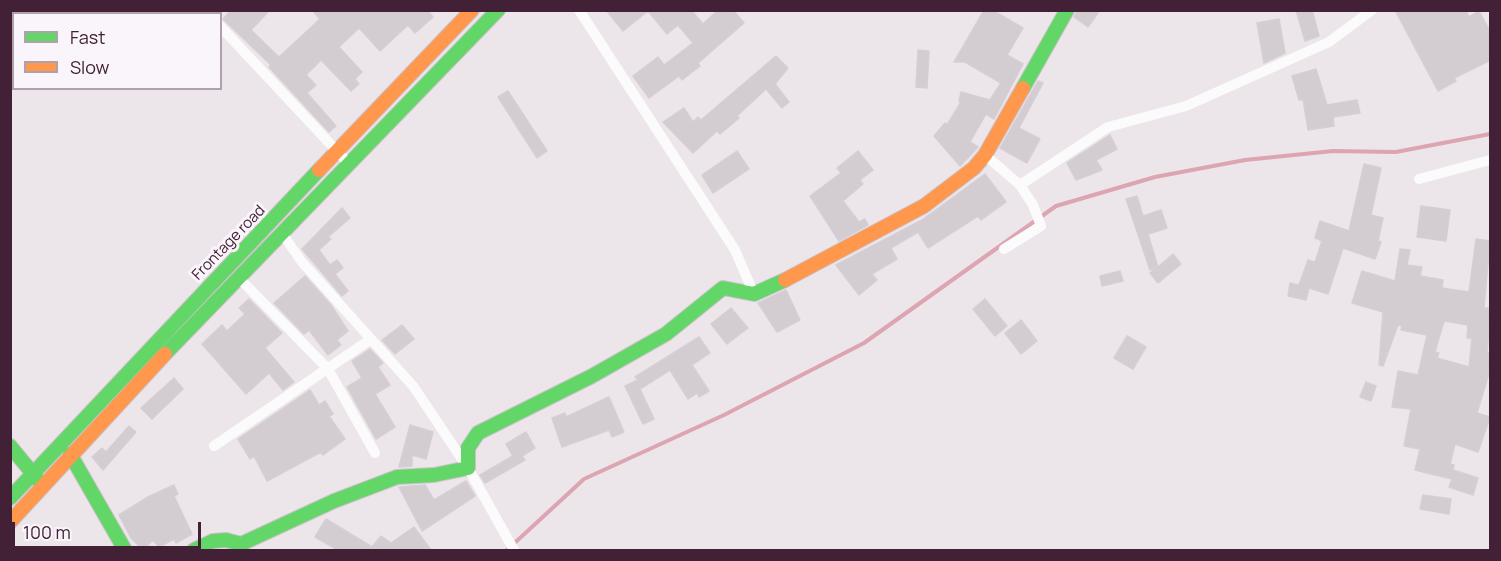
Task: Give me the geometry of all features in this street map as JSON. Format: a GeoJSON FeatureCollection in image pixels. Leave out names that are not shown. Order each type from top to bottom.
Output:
{"type":"FeatureCollection","features":[{"type":"Feature","properties":{"kind":"main road","name":"Frontage road"},"geometry":{"type":"LineString","coordinates":[[10,498],[37,479],[472,10]]}},
{"type":"Feature","properties":{"kind":"main road"},"geometry":{"type":"LineString","coordinates":[[10,522],[37,479],[70,454],[281,232],[498,10]]}},
{"type":"Feature","properties":{"kind":"main road"},"geometry":{"type":"LineString","coordinates":[[194,550],[213,541],[226,540],[242,547],[334,501],[397,477],[434,475],[468,468],[468,448],[478,433],[592,376],[666,334],[723,288],[754,294],[808,269],[924,206],[974,168],[985,155],[1067,10]]}},
{"type":"Feature","properties":{"kind":"main road"},"geometry":{"type":"LineString","coordinates":[[10,446],[37,479]]}},
{"type":"Feature","properties":{"kind":"main road"},"geometry":{"type":"LineString","coordinates":[[70,454],[125,550]]}},
{"type":"Feature","properties":{"kind":"street"},"geometry":{"type":"LineString","coordinates":[[579,10],[735,250],[754,294]]}},
{"type":"Feature","properties":{"kind":"street"},"geometry":{"type":"LineString","coordinates":[[1020,185],[1108,127],[1186,106],[1329,42],[1372,10]]}},
{"type":"Feature","properties":{"kind":"street"},"geometry":{"type":"LineString","coordinates":[[222,28],[349,164]]}},
{"type":"Feature","properties":{"kind":"street"},"geometry":{"type":"LineString","coordinates":[[985,155],[1020,185],[1033,205],[1041,226],[1004,249]]}},
{"type":"Feature","properties":{"kind":"street"},"geometry":{"type":"LineString","coordinates":[[1419,179],[1491,160]]}},
{"type":"Feature","properties":{"kind":"street"},"geometry":{"type":"LineString","coordinates":[[281,232],[302,262],[413,386],[468,468],[514,550]]}},
{"type":"Feature","properties":{"kind":"street"},"geometry":{"type":"LineString","coordinates":[[238,277],[328,369],[375,453]]}},
{"type":"Feature","properties":{"kind":"street"},"geometry":{"type":"LineString","coordinates":[[214,446],[371,339]]}},
{"type":"Feature","properties":{"kind":"building"},"geometry":{"type":"Polygon","coordinates":[[[231,10],[270,10],[251,30],[279,57],[320,19],[312,10],[427,10],[433,17],[415,33],[408,25],[380,51],[359,28],[339,47],[362,72],[355,79],[359,84],[351,91],[321,60],[306,75],[316,85],[307,93],[336,126],[329,132],[269,67],[271,65],[223,19],[231,10]]]}},
{"type":"Feature","properties":{"kind":"building"},"geometry":{"type":"Polygon","coordinates":[[[606,10],[691,10],[703,24],[718,10],[733,10],[744,23],[698,63],[700,66],[682,80],[679,76],[649,98],[633,76],[658,57],[664,65],[693,43],[678,25],[667,34],[648,11],[623,31],[606,10]]]}},
{"type":"Feature","properties":{"kind":"building"},"geometry":{"type":"Polygon","coordinates":[[[984,10],[992,10],[1023,28],[1007,55],[1023,64],[994,119],[986,114],[970,142],[978,147],[960,166],[934,136],[945,123],[947,125],[961,102],[959,101],[961,92],[990,100],[1001,83],[965,62],[954,62],[984,10]]]}},
{"type":"Feature","properties":{"kind":"building"},"geometry":{"type":"Polygon","coordinates":[[[1077,10],[1100,10],[1088,27],[1074,17],[1077,10]]]}},
{"type":"Feature","properties":{"kind":"building"},"geometry":{"type":"Polygon","coordinates":[[[1296,10],[1312,10],[1319,36],[1305,41],[1296,10]]]}},
{"type":"Feature","properties":{"kind":"building"},"geometry":{"type":"Polygon","coordinates":[[[1395,10],[1466,10],[1469,17],[1479,11],[1491,33],[1491,60],[1454,78],[1456,81],[1438,91],[1395,10]]]}},
{"type":"Feature","properties":{"kind":"building"},"geometry":{"type":"Polygon","coordinates":[[[1279,19],[1285,53],[1264,63],[1257,23],[1279,19]]]}},
{"type":"Feature","properties":{"kind":"building"},"geometry":{"type":"Polygon","coordinates":[[[918,50],[929,51],[927,88],[916,87],[918,50]]]}},
{"type":"Feature","properties":{"kind":"building"},"geometry":{"type":"Polygon","coordinates":[[[776,56],[788,68],[775,84],[789,102],[782,108],[766,89],[737,116],[739,118],[720,134],[717,131],[693,153],[663,122],[684,108],[693,122],[698,117],[701,120],[776,56]]]}},
{"type":"Feature","properties":{"kind":"building"},"geometry":{"type":"Polygon","coordinates":[[[1316,69],[1327,105],[1357,100],[1360,113],[1333,117],[1334,126],[1308,130],[1303,99],[1299,100],[1292,76],[1316,69]]]}},
{"type":"Feature","properties":{"kind":"building"},"geometry":{"type":"Polygon","coordinates":[[[1038,81],[1043,83],[1019,128],[1040,139],[1027,163],[1000,148],[1038,81]]]}},
{"type":"Feature","properties":{"kind":"building"},"geometry":{"type":"Polygon","coordinates":[[[508,91],[547,151],[537,158],[498,97],[508,91]]]}},
{"type":"Feature","properties":{"kind":"building"},"geometry":{"type":"Polygon","coordinates":[[[1110,135],[1117,149],[1096,160],[1102,170],[1076,180],[1067,163],[1110,135]]]}},
{"type":"Feature","properties":{"kind":"building"},"geometry":{"type":"Polygon","coordinates":[[[737,151],[749,169],[713,193],[702,175],[737,151]]]}},
{"type":"Feature","properties":{"kind":"building"},"geometry":{"type":"Polygon","coordinates":[[[858,151],[873,170],[860,180],[863,184],[843,201],[859,222],[865,219],[868,225],[839,241],[810,196],[841,173],[837,168],[858,151]]]}},
{"type":"Feature","properties":{"kind":"building"},"geometry":{"type":"Polygon","coordinates":[[[1364,164],[1381,168],[1371,215],[1383,218],[1378,241],[1381,242],[1375,259],[1343,248],[1328,294],[1309,288],[1306,300],[1288,296],[1290,283],[1299,285],[1308,260],[1315,262],[1322,241],[1315,238],[1320,221],[1349,231],[1364,164]]]}},
{"type":"Feature","properties":{"kind":"building"},"geometry":{"type":"Polygon","coordinates":[[[985,174],[1006,202],[981,220],[978,216],[928,248],[918,232],[891,248],[897,259],[872,274],[877,280],[859,295],[836,265],[922,220],[985,174]]]}},
{"type":"Feature","properties":{"kind":"building"},"geometry":{"type":"Polygon","coordinates":[[[1137,196],[1143,216],[1161,210],[1167,228],[1148,234],[1158,267],[1173,254],[1181,264],[1158,283],[1150,273],[1157,267],[1150,270],[1126,199],[1137,196]]]}},
{"type":"Feature","properties":{"kind":"building"},"geometry":{"type":"Polygon","coordinates":[[[1421,206],[1450,210],[1446,241],[1417,237],[1421,206]]]}},
{"type":"Feature","properties":{"kind":"building"},"geometry":{"type":"Polygon","coordinates":[[[342,208],[350,218],[328,237],[331,239],[319,250],[330,265],[337,260],[343,268],[335,274],[348,291],[342,296],[302,249],[342,208]]]}},
{"type":"Feature","properties":{"kind":"building"},"geometry":{"type":"Polygon","coordinates":[[[1476,239],[1490,241],[1484,308],[1491,308],[1487,353],[1491,353],[1491,367],[1477,413],[1490,417],[1478,452],[1455,444],[1450,464],[1454,465],[1453,470],[1478,478],[1473,495],[1449,487],[1452,479],[1415,470],[1420,449],[1404,446],[1411,409],[1392,407],[1398,371],[1418,375],[1427,335],[1401,330],[1402,326],[1398,325],[1383,366],[1379,365],[1383,312],[1352,303],[1362,271],[1395,281],[1400,249],[1410,250],[1407,265],[1422,267],[1420,276],[1443,280],[1442,288],[1469,292],[1476,239]],[[1444,321],[1435,352],[1439,353],[1437,358],[1469,367],[1472,338],[1467,338],[1468,325],[1444,321]]]}},
{"type":"Feature","properties":{"kind":"building"},"geometry":{"type":"Polygon","coordinates":[[[1120,271],[1123,281],[1102,286],[1100,276],[1120,271]]]}},
{"type":"Feature","properties":{"kind":"building"},"geometry":{"type":"Polygon","coordinates":[[[305,276],[331,305],[348,331],[337,340],[341,345],[328,355],[309,330],[304,334],[274,303],[305,276]]]}},
{"type":"Feature","properties":{"kind":"building"},"geometry":{"type":"Polygon","coordinates":[[[786,290],[800,320],[777,332],[758,303],[786,290]]]}},
{"type":"Feature","properties":{"kind":"building"},"geometry":{"type":"Polygon","coordinates":[[[249,299],[282,333],[265,348],[294,382],[283,390],[269,373],[246,394],[202,344],[222,325],[227,331],[245,314],[239,308],[249,299]]]}},
{"type":"Feature","properties":{"kind":"building"},"geometry":{"type":"Polygon","coordinates":[[[985,299],[1007,326],[995,336],[973,309],[985,299]]]}},
{"type":"Feature","properties":{"kind":"building"},"geometry":{"type":"Polygon","coordinates":[[[731,308],[748,328],[727,344],[711,324],[731,308]]]}},
{"type":"Feature","properties":{"kind":"building"},"geometry":{"type":"Polygon","coordinates":[[[1021,320],[1037,341],[1021,354],[1005,333],[1021,320]]]}},
{"type":"Feature","properties":{"kind":"building"},"geometry":{"type":"Polygon","coordinates":[[[402,325],[414,339],[395,354],[382,340],[402,325]]]}},
{"type":"Feature","properties":{"kind":"building"},"geometry":{"type":"Polygon","coordinates":[[[1127,336],[1146,347],[1133,369],[1114,358],[1127,336]]]}},
{"type":"Feature","properties":{"kind":"building"},"geometry":{"type":"Polygon","coordinates":[[[699,337],[710,353],[692,365],[709,391],[699,397],[697,393],[688,399],[670,370],[640,389],[654,419],[643,424],[625,386],[638,380],[635,377],[699,337]]]}},
{"type":"Feature","properties":{"kind":"building"},"geometry":{"type":"Polygon","coordinates":[[[370,349],[383,363],[378,367],[390,385],[375,394],[395,427],[376,439],[347,387],[362,378],[352,361],[370,349]]]}},
{"type":"Feature","properties":{"kind":"building"},"geometry":{"type":"Polygon","coordinates":[[[174,378],[183,389],[152,419],[141,408],[174,378]]]}},
{"type":"Feature","properties":{"kind":"building"},"geometry":{"type":"Polygon","coordinates":[[[1366,382],[1376,386],[1371,401],[1360,397],[1366,382]]]}},
{"type":"Feature","properties":{"kind":"building"},"geometry":{"type":"Polygon","coordinates":[[[310,390],[319,405],[325,401],[333,414],[329,416],[345,439],[323,455],[321,452],[267,481],[254,456],[250,459],[238,439],[310,390]]]}},
{"type":"Feature","properties":{"kind":"building"},"geometry":{"type":"Polygon","coordinates":[[[609,397],[624,432],[612,437],[609,430],[562,447],[552,418],[565,413],[566,417],[609,397]]]}},
{"type":"Feature","properties":{"kind":"building"},"geometry":{"type":"Polygon","coordinates":[[[410,425],[433,432],[426,459],[412,455],[412,466],[399,467],[410,425]]]}},
{"type":"Feature","properties":{"kind":"building"},"geometry":{"type":"Polygon","coordinates":[[[129,426],[136,432],[103,470],[92,457],[102,448],[106,452],[129,426]]]}},
{"type":"Feature","properties":{"kind":"building"},"geometry":{"type":"Polygon","coordinates":[[[526,432],[535,448],[522,456],[525,460],[485,483],[480,475],[513,456],[506,444],[526,432]]]}},
{"type":"Feature","properties":{"kind":"building"},"geometry":{"type":"Polygon","coordinates":[[[466,481],[475,496],[422,531],[399,487],[425,485],[434,500],[466,481]]]}},
{"type":"Feature","properties":{"kind":"building"},"geometry":{"type":"Polygon","coordinates":[[[174,485],[178,494],[174,496],[192,534],[176,543],[174,539],[159,547],[153,540],[143,550],[131,538],[119,515],[148,497],[174,485]]]}},
{"type":"Feature","properties":{"kind":"building"},"geometry":{"type":"Polygon","coordinates":[[[1423,495],[1451,499],[1449,514],[1420,509],[1423,495]]]}},
{"type":"Feature","properties":{"kind":"building"},"geometry":{"type":"Polygon","coordinates":[[[326,519],[372,547],[381,536],[391,543],[414,527],[431,550],[338,550],[315,537],[326,519]]]}},
{"type":"Feature","properties":{"kind":"waterway"},"geometry":{"type":"LineString","coordinates":[[507,550],[584,479],[724,415],[864,343],[1056,206],[1155,177],[1245,160],[1333,151],[1396,152],[1490,134]]}},
{"type":"Feature","properties":{"kind":"traffic: fast"},"geometry":{"type":"LineString","coordinates":[[165,354],[498,10]]}},
{"type":"Feature","properties":{"kind":"traffic: fast"},"geometry":{"type":"LineString","coordinates":[[1023,88],[1067,10]]}},
{"type":"Feature","properties":{"kind":"traffic: fast"},"geometry":{"type":"LineString","coordinates":[[10,498],[319,170]]}},
{"type":"Feature","properties":{"kind":"traffic: fast"},"geometry":{"type":"LineString","coordinates":[[194,550],[213,541],[226,540],[241,544],[334,501],[397,477],[434,475],[468,468],[468,448],[478,433],[592,376],[666,334],[723,288],[754,294],[785,280]]}},
{"type":"Feature","properties":{"kind":"traffic: fast"},"geometry":{"type":"LineString","coordinates":[[10,446],[39,481]]}},
{"type":"Feature","properties":{"kind":"traffic: fast"},"geometry":{"type":"LineString","coordinates":[[70,454],[125,550]]}},
{"type":"Feature","properties":{"kind":"traffic: slow"},"geometry":{"type":"LineString","coordinates":[[319,170],[472,10]]}},
{"type":"Feature","properties":{"kind":"traffic: slow"},"geometry":{"type":"LineString","coordinates":[[785,280],[924,206],[974,168],[985,155],[1023,88]]}},
{"type":"Feature","properties":{"kind":"traffic: slow"},"geometry":{"type":"LineString","coordinates":[[10,522],[165,354]]}}]}
